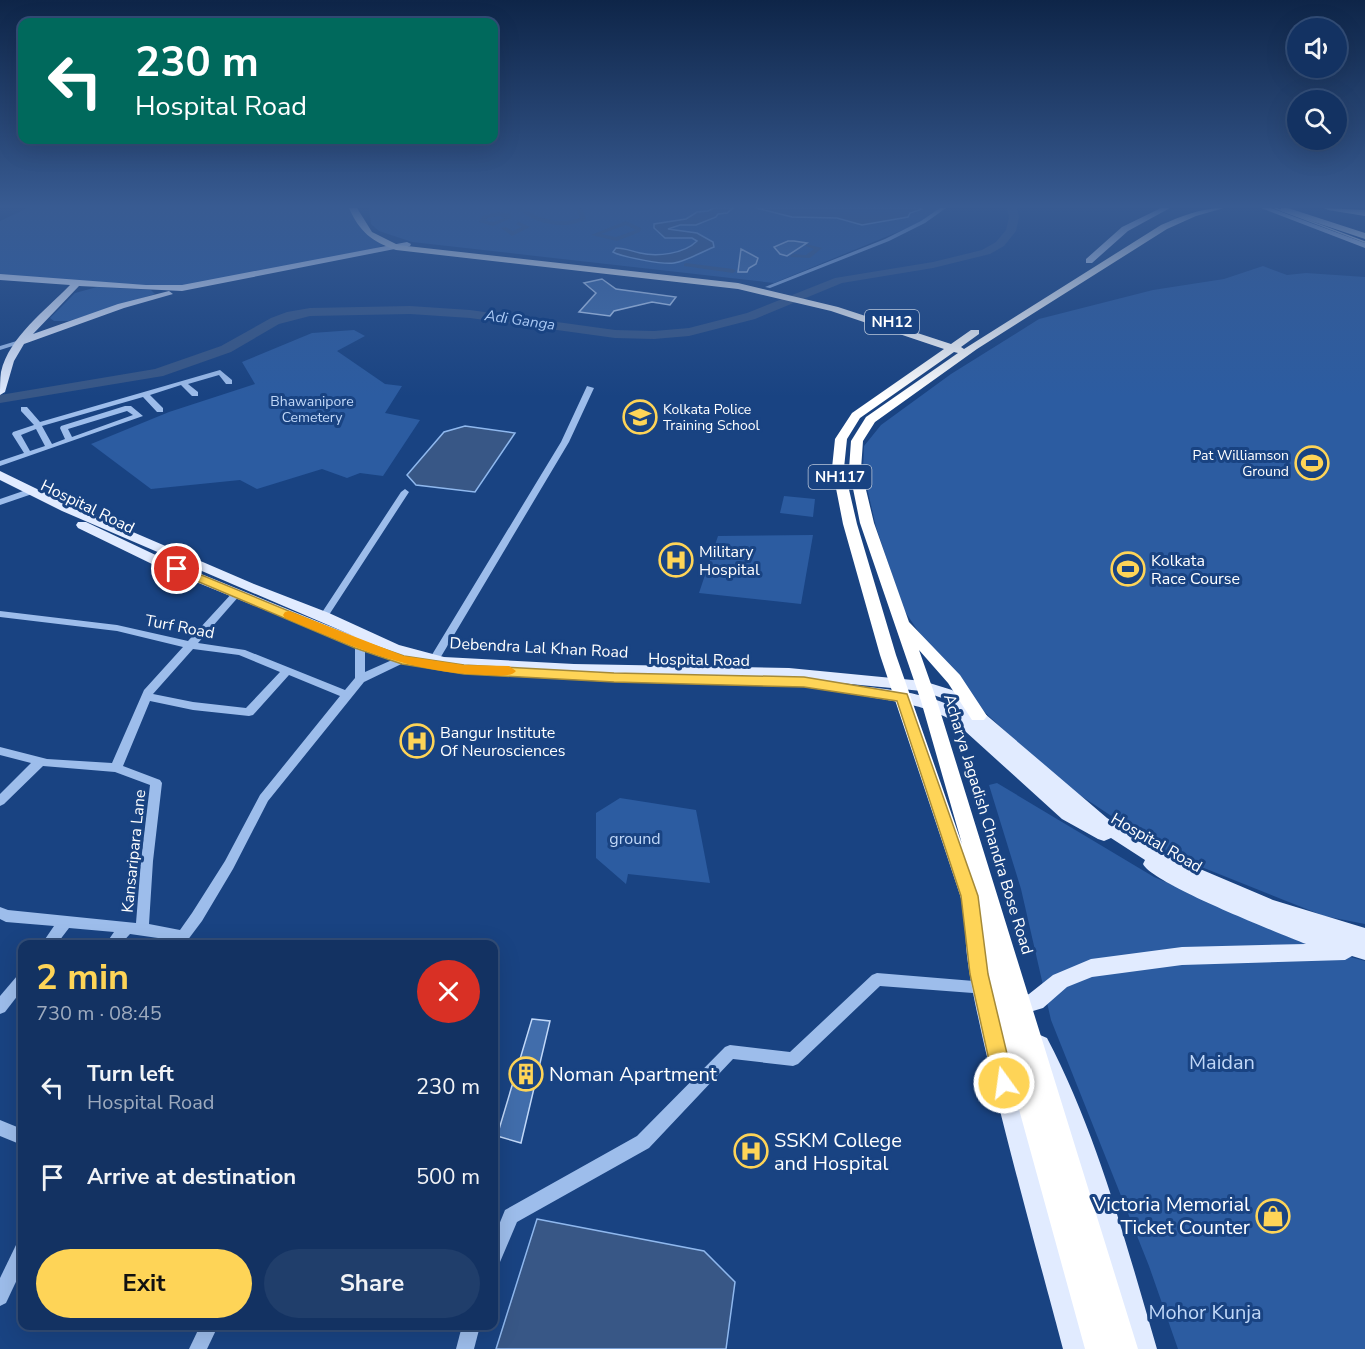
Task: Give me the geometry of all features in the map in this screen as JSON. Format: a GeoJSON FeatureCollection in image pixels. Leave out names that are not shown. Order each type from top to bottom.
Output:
{"type":"FeatureCollection","features":[{"type":"Feature","properties":{"kind":"highway","name":"NH12"},"geometry":{"type":"LineString","coordinates":[[613,271],[771,291],[823,303]]}},
{"type":"Feature","properties":{"kind":"highway"},"geometry":{"type":"LineString","coordinates":[[962,347],[1092,271]]}},
{"type":"Feature","properties":{"kind":"highway","name":"NH12"},"geometry":{"type":"LineString","coordinates":[[771,291],[787,290],[962,347]]}},
{"type":"Feature","properties":{"kind":"highway"},"geometry":{"type":"LineString","coordinates":[[962,347],[995,320]]}},
{"type":"Feature","properties":{"kind":"highway","name":"Acharya Jagadish Chandra Bose Road"},"geometry":{"type":"LineString","coordinates":[[962,347],[870,420],[857,441],[855,469],[867,523],[926,694],[1012,1015]]}},
{"type":"Feature","properties":{"kind":"highway","name":"NH117"},"geometry":{"type":"LineString","coordinates":[[962,347],[856,416],[841,439],[838,468],[850,524],[888,655],[970,896]]}},
{"type":"Feature","properties":{"kind":"highway"},"geometry":{"type":"LineString","coordinates":[[850,524],[867,523]]}},
{"type":"Feature","properties":{"kind":"highway"},"geometry":{"type":"LineString","coordinates":[[901,623],[944,666],[968,697],[978,716]]}},
{"type":"Feature","properties":{"kind":"highway"},"geometry":{"type":"LineString","coordinates":[[988,988],[1012,1015],[1124,1349]]}},
{"type":"Feature","properties":{"kind":"highway"},"geometry":{"type":"LineString","coordinates":[[1046,1121],[1099,1349]]}},
{"type":"Feature","properties":{"kind":"main road"},"geometry":{"type":"LineString","coordinates":[[0,277],[159,292],[182,290],[279,271]]}},
{"type":"Feature","properties":{"kind":"main road"},"geometry":{"type":"LineString","coordinates":[[0,366],[9,359],[20,342],[77,283]]}},
{"type":"Feature","properties":{"kind":"main road"},"geometry":{"type":"LineString","coordinates":[[20,342],[159,292]]}},
{"type":"Feature","properties":{"kind":"main road"},"geometry":{"type":"LineString","coordinates":[[0,392],[9,359]]}},
{"type":"Feature","properties":{"kind":"main road"},"geometry":{"type":"LineString","coordinates":[[0,475],[27,493],[249,587],[324,616],[364,641]]}},
{"type":"Feature","properties":{"kind":"main road","name":"Hospital Road"},"geometry":{"type":"LineString","coordinates":[[0,483],[27,493],[120,544],[237,593],[408,657],[464,670],[804,682],[947,694],[978,716],[1101,823],[1154,857],[1364,946]]}},
{"type":"Feature","properties":{"kind":"main road","name":"Debendra Lal Khan Road"},"geometry":{"type":"LineString","coordinates":[[408,657],[435,658],[444,662],[466,665],[789,673],[900,691]]}},
{"type":"Feature","properties":{"kind":"main road","name":"Hospital Road"},"geometry":{"type":"LineString","coordinates":[[926,694],[961,718],[1068,814],[1174,878],[1311,937],[1364,946]]}},
{"type":"Feature","properties":{"kind":"main road"},"geometry":{"type":"LineString","coordinates":[[970,896],[988,988],[999,1061],[1076,1349]]}},
{"type":"Feature","properties":{"kind":"main road"},"geometry":{"type":"LineString","coordinates":[[1012,1015],[1036,1001],[1060,981],[1091,968],[1182,956],[1364,946]]}},
{"type":"Feature","properties":{"kind":"main road","name":"Acharya Jagadish Chandra Bose Road"},"geometry":{"type":"LineString","coordinates":[[1012,1015],[1064,1090],[1111,1233],[1144,1349]]}},
{"type":"Feature","properties":{"kind":"street"},"geometry":{"type":"LineString","coordinates":[[771,291],[816,271]]}},
{"type":"Feature","properties":{"kind":"street"},"geometry":{"type":"LineString","coordinates":[[0,348],[20,342]]}},
{"type":"Feature","properties":{"kind":"street"},"geometry":{"type":"LineString","coordinates":[[28,454],[16,434],[220,372],[229,382]]}},
{"type":"Feature","properties":{"kind":"street"},"geometry":{"type":"LineString","coordinates":[[183,383],[195,394]]}},
{"type":"Feature","properties":{"kind":"street"},"geometry":{"type":"LineString","coordinates":[[435,658],[566,442],[590,388]]}},
{"type":"Feature","properties":{"kind":"street"},"geometry":{"type":"LineString","coordinates":[[120,392],[125,400]]}},
{"type":"Feature","properties":{"kind":"street"},"geometry":{"type":"LineString","coordinates":[[145,394],[160,410]]}},
{"type":"Feature","properties":{"kind":"street"},"geometry":{"type":"LineString","coordinates":[[0,464],[139,416],[128,408],[64,428],[69,440]]}},
{"type":"Feature","properties":{"kind":"street"},"geometry":{"type":"LineString","coordinates":[[24,409],[38,426],[49,446]]}},
{"type":"Feature","properties":{"kind":"street"},"geometry":{"type":"LineString","coordinates":[[324,616],[405,492]]}},
{"type":"Feature","properties":{"kind":"street"},"geometry":{"type":"LineString","coordinates":[[1,500],[27,493]]}},
{"type":"Feature","properties":{"kind":"street"},"geometry":{"type":"LineString","coordinates":[[0,751],[40,762],[116,768],[147,697],[237,593]]}},
{"type":"Feature","properties":{"kind":"street","name":"Turf Road"},"geometry":{"type":"LineString","coordinates":[[0,614],[117,628],[191,646],[241,652],[347,695]]}},
{"type":"Feature","properties":{"kind":"street"},"geometry":{"type":"LineString","coordinates":[[360,679],[364,641]]}},
{"type":"Feature","properties":{"kind":"street"},"geometry":{"type":"LineString","coordinates":[[180,940],[229,865],[264,798],[347,695],[360,679],[408,657]]}},
{"type":"Feature","properties":{"kind":"street"},"geometry":{"type":"LineString","coordinates":[[147,697],[193,706],[249,712],[288,670]]}},
{"type":"Feature","properties":{"kind":"street"},"geometry":{"type":"LineString","coordinates":[[0,801],[40,762]]}},
{"type":"Feature","properties":{"kind":"street","name":"Kansaripara Lane"},"geometry":{"type":"LineString","coordinates":[[116,768],[156,783],[142,929]]}},
{"type":"Feature","properties":{"kind":"street"},"geometry":{"type":"LineString","coordinates":[[0,913],[6,916],[142,929],[176,940]]}},
{"type":"Feature","properties":{"kind":"street"},"geometry":{"type":"LineString","coordinates":[[52,940],[66,921]]}},
{"type":"Feature","properties":{"kind":"street"},"geometry":{"type":"LineString","coordinates":[[116,940],[127,927]]}},
{"type":"Feature","properties":{"kind":"street"},"geometry":{"type":"LineString","coordinates":[[498,1247],[511,1216],[643,1142],[730,1052],[793,1059],[877,979],[988,988]]}},
{"type":"Feature","properties":{"kind":"street"},"geometry":{"type":"LineString","coordinates":[[0,1007],[18,985]]}},
{"type":"Feature","properties":{"kind":"street"},"geometry":{"type":"LineString","coordinates":[[0,1128],[18,1135]]}},
{"type":"Feature","properties":{"kind":"street"},"geometry":{"type":"LineString","coordinates":[[0,1297],[18,1259]]}},
{"type":"Feature","properties":{"kind":"street"},"geometry":{"type":"LineString","coordinates":[[198,1349],[207,1330]]}},
{"type":"Feature","properties":{"kind":"street"},"geometry":{"type":"LineString","coordinates":[[465,1349],[470,1330]]}},
{"type":"Feature","properties":{"kind":"green space"},"geometry":{"type":"Polygon","coordinates":[[[0,271],[267,271],[181,288],[0,275],[0,271]]]}},
{"type":"Feature","properties":{"kind":"green space"},"geometry":{"type":"Polygon","coordinates":[[[668,271],[803,271],[774,283],[668,271]]]}},
{"type":"Feature","properties":{"kind":"green space","name":"Kolkata Race Course"},"geometry":{"type":"Polygon","coordinates":[[[1248,271],[1276,271],[1287,275],[1306,273],[1365,277],[1365,924],[1324,916],[1169,854],[1060,782],[951,681],[904,610],[876,527],[863,470],[864,446],[881,425],[951,374],[1039,319],[1153,290],[1224,279],[1248,271]]]}},
{"type":"Feature","properties":{"kind":"green space"},"geometry":{"type":"Polygon","coordinates":[[[97,287],[151,290],[155,294],[69,321],[54,321],[50,318],[75,293],[97,287]]]}},
{"type":"Feature","properties":{"kind":"green space","name":"Bhawanipore Cemetery"},"geometry":{"type":"Polygon","coordinates":[[[354,330],[365,336],[337,351],[385,384],[402,386],[385,413],[420,420],[383,476],[360,473],[347,478],[322,469],[257,489],[240,480],[151,489],[91,444],[169,412],[255,384],[242,362],[312,333],[354,330]]]}},
{"type":"Feature","properties":{"kind":"green space"},"geometry":{"type":"Polygon","coordinates":[[[784,496],[815,499],[813,517],[780,513],[784,496]]]}},
{"type":"Feature","properties":{"kind":"green space"},"geometry":{"type":"Polygon","coordinates":[[[813,535],[801,604],[699,593],[718,536],[813,535]]]}},
{"type":"Feature","properties":{"kind":"green space","name":"Maidan"},"geometry":{"type":"Polygon","coordinates":[[[997,783],[1154,877],[1332,952],[1365,961],[1365,1349],[1178,1349],[1149,1266],[1051,1020],[1021,889],[989,785],[997,783]]]}},
{"type":"Feature","properties":{"kind":"green space","name":"ground"},"geometry":{"type":"Polygon","coordinates":[[[620,798],[696,810],[710,883],[628,874],[626,884],[596,858],[596,813],[620,798]]]}},
{"type":"Feature","properties":{"kind":"shaded area"},"geometry":{"type":"Polygon","coordinates":[[[465,426],[515,433],[475,492],[416,485],[407,475],[444,432],[465,426]]]}},
{"type":"Feature","properties":{"kind":"shaded area"},"geometry":{"type":"Polygon","coordinates":[[[537,1219],[704,1251],[735,1282],[726,1349],[496,1349],[537,1219]]]}},
{"type":"Feature","properties":{"kind":"building"},"geometry":{"type":"Polygon","coordinates":[[[602,279],[616,289],[676,297],[670,305],[652,302],[614,311],[610,316],[579,312],[596,293],[584,283],[602,279]]]}},
{"type":"Feature","properties":{"kind":"building","name":"Noman Apartment"},"geometry":{"type":"Polygon","coordinates":[[[532,1019],[550,1021],[521,1143],[498,1136],[532,1019]]]}},
{"type":"Feature","properties":{"kind":"waterway","name":"Adi Ganga"},"geometry":{"type":"LineString","coordinates":[[0,399],[158,373],[226,349],[275,321],[291,315],[310,312],[410,310],[470,314],[615,334],[654,335],[689,332],[751,316],[839,280],[896,271]]}},
{"type":"Feature","properties":{"kind":"slow traffic"},"geometry":{"type":"LineString","coordinates":[[289,615],[402,660],[464,670],[509,671]]}},
{"type":"Feature","properties":{"kind":"place","name":"Kolkata Police Training School"},"geometry":{"type":"Point","coordinates":[640,417]}},
{"type":"Feature","properties":{"kind":"place","name":"Pat Williamson Ground"},"geometry":{"type":"Point","coordinates":[1312,463]}},
{"type":"Feature","properties":{"kind":"place","name":"Military Hospital"},"geometry":{"type":"Point","coordinates":[676,560]}},
{"type":"Feature","properties":{"kind":"place","name":"Kolkata Race Course"},"geometry":{"type":"Point","coordinates":[1128,569]}},
{"type":"Feature","properties":{"kind":"place","name":"Bangur Institute Of Neurosciences"},"geometry":{"type":"Point","coordinates":[417,741]}},
{"type":"Feature","properties":{"kind":"place","name":"Noman Apartment"},"geometry":{"type":"Point","coordinates":[526,1074]}},
{"type":"Feature","properties":{"kind":"place","name":"SSKM College and Hospital"},"geometry":{"type":"Point","coordinates":[751,1151]}},
{"type":"Feature","properties":{"kind":"place","name":"Victoria Memorial Ticket Counter"},"geometry":{"type":"Point","coordinates":[1273,1216]}},
{"type":"Feature","properties":{"kind":"route"},"geometry":{"type":"LineString","coordinates":[[177,569],[360,645],[402,660],[464,670],[804,682],[902,697],[970,896],[979,974],[1004,1083]]}},
{"type":"Feature","properties":{"kind":"park label","name":"Mohor Kunja"},"geometry":{"type":"Point","coordinates":[1205,1312]}}]}
